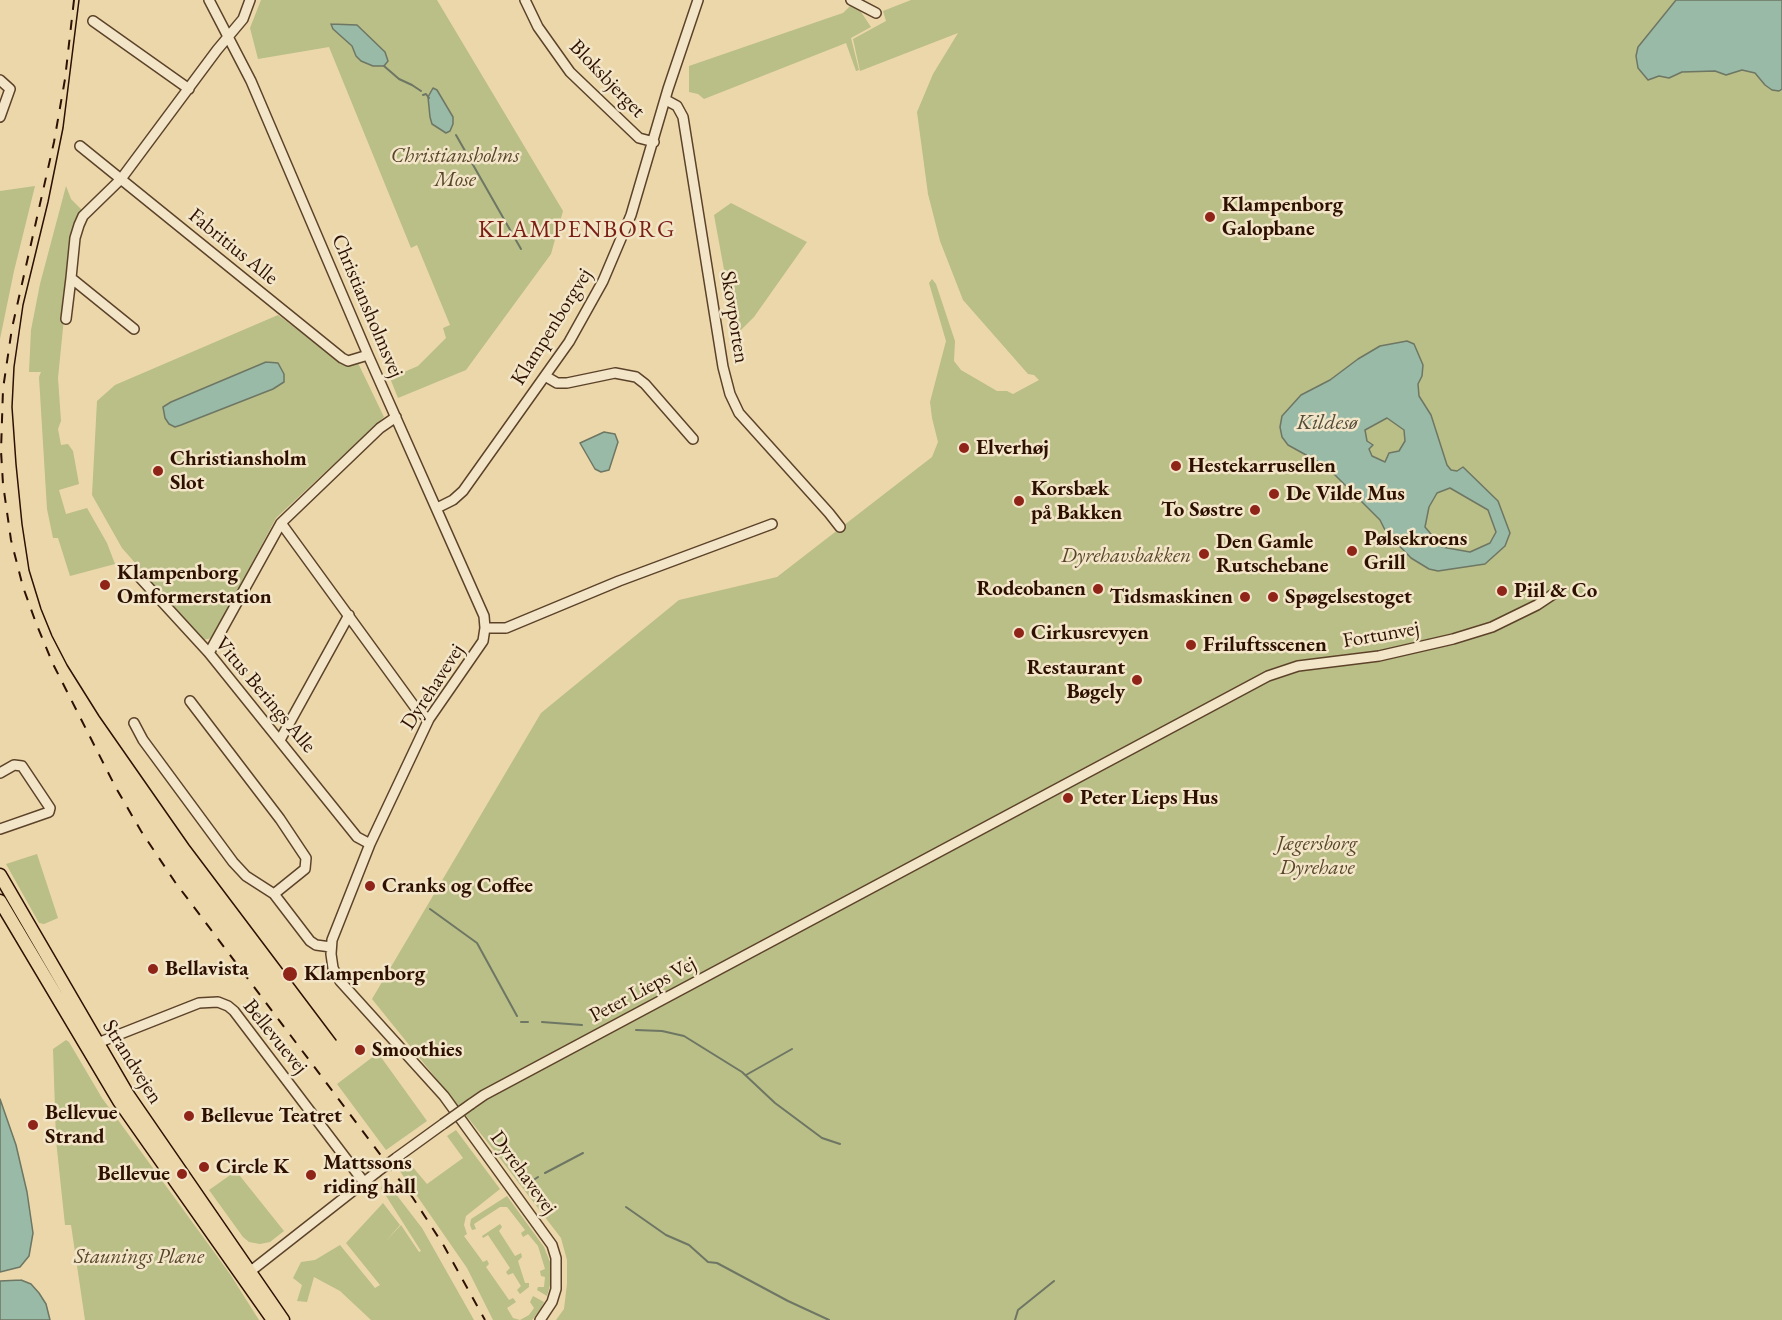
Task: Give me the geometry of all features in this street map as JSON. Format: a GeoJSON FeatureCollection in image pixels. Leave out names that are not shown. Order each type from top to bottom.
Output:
{"type":"FeatureCollection","features":[{"type":"Feature","properties":{"kind":"main road","name":"Strandvejen"},"geometry":{"type":"LineString","coordinates":[[0,875],[119,1101],[283,1320]]}},
{"type":"Feature","properties":{"kind":"main road","name":"Strandvejen"},"geometry":{"type":"LineString","coordinates":[[0,901],[92,1046]]}},
{"type":"Feature","properties":{"kind":"main road","name":"Strandvejen"},"geometry":{"type":"LineString","coordinates":[[247,1274],[273,1320]]}},
{"type":"Feature","properties":{"kind":"street","name":"Christiansholmsvej"},"geometry":{"type":"LineString","coordinates":[[209,0],[251,81],[368,356],[481,606],[485,628]]}},
{"type":"Feature","properties":{"kind":"street"},"geometry":{"type":"LineString","coordinates":[[66,319],[75,238],[84,216],[121,179],[243,19],[250,0]]}},
{"type":"Feature","properties":{"kind":"street","name":"Bloksbjerget"},"geometry":{"type":"LineString","coordinates":[[525,0],[538,27],[570,72],[639,138],[654,142]]}},
{"type":"Feature","properties":{"kind":"street","name":"Klampenborgvej"},"geometry":{"type":"LineString","coordinates":[[437,508],[453,500],[463,491],[575,332],[603,281],[631,215],[698,0]]}},
{"type":"Feature","properties":{"kind":"street"},"geometry":{"type":"LineString","coordinates":[[851,0],[876,13]]}},
{"type":"Feature","properties":{"kind":"street"},"geometry":{"type":"LineString","coordinates":[[93,21],[189,89]]}},
{"type":"Feature","properties":{"kind":"street"},"geometry":{"type":"LineString","coordinates":[[0,80],[10,89],[0,117]]}},
{"type":"Feature","properties":{"kind":"street","name":"Skovporten"},"geometry":{"type":"LineString","coordinates":[[666,100],[677,106],[683,117],[723,367],[730,394],[739,413],[840,527]]}},
{"type":"Feature","properties":{"kind":"street","name":"Fabritius Alle"},"geometry":{"type":"LineString","coordinates":[[80,146],[342,358],[348,361],[368,356]]}},
{"type":"Feature","properties":{"kind":"street"},"geometry":{"type":"LineString","coordinates":[[71,279],[134,329]]}},
{"type":"Feature","properties":{"kind":"street"},"geometry":{"type":"LineString","coordinates":[[545,376],[558,383],[615,373],[636,377],[645,384],[693,439]]}},
{"type":"Feature","properties":{"kind":"street"},"geometry":{"type":"LineString","coordinates":[[208,653],[281,523],[380,428],[396,417]]}},
{"type":"Feature","properties":{"kind":"street"},"geometry":{"type":"LineString","coordinates":[[281,523],[417,710],[429,719]]}},
{"type":"Feature","properties":{"kind":"street","name":"Dyrehavevej"},"geometry":{"type":"LineString","coordinates":[[540,1320],[552,1302],[556,1288],[557,1266],[552,1245],[444,1096],[340,981],[333,968],[331,947],[370,844],[429,719],[479,650],[485,628],[506,628],[619,580],[772,524]]}},
{"type":"Feature","properties":{"kind":"street","name":"Vitus Berings Alle"},"geometry":{"type":"LineString","coordinates":[[132,569],[208,653],[357,837],[370,844]]}},
{"type":"Feature","properties":{"kind":"street","name":"Fortunvej"},"geometry":{"type":"LineString","coordinates":[[1085,773],[1268,676],[1298,666],[1379,656],[1453,639],[1492,627],[1537,605],[1555,593]]}},
{"type":"Feature","properties":{"kind":"street"},"geometry":{"type":"LineString","coordinates":[[280,740],[349,615]]}},
{"type":"Feature","properties":{"kind":"street"},"geometry":{"type":"LineString","coordinates":[[190,701],[274,811],[306,858],[305,869],[274,894]]}},
{"type":"Feature","properties":{"kind":"street"},"geometry":{"type":"LineString","coordinates":[[134,723],[143,740],[233,862],[246,876],[274,894],[310,941],[316,945],[331,947]]}},
{"type":"Feature","properties":{"kind":"street"},"geometry":{"type":"LineString","coordinates":[[0,773],[14,765],[22,766],[50,808],[49,812],[0,829]]}},
{"type":"Feature","properties":{"kind":"street","name":"Peter Lieps Vej"},"geometry":{"type":"LineString","coordinates":[[247,1274],[363,1181],[484,1095],[1085,773]]}},
{"type":"Feature","properties":{"kind":"street","name":"Bellevuevej"},"geometry":{"type":"LineString","coordinates":[[92,1046],[199,1003],[218,1002],[228,1006],[363,1181]]}},
{"type":"Feature","properties":{"kind":"green space","name":"Christiansholms Mose"},"geometry":{"type":"Polygon","coordinates":[[[261,0],[437,0],[563,211],[551,254],[466,370],[398,398],[390,378],[418,366],[446,338],[443,328],[450,325],[417,245],[411,248],[329,47],[258,59],[250,28],[261,0]]]}},
{"type":"Feature","properties":{"kind":"green space","name":"Jægersborg Dyrehave"},"geometry":{"type":"Polygon","coordinates":[[[911,0],[1782,0],[1782,1320],[556,1320],[564,1309],[567,1284],[567,1260],[561,1238],[372,999],[541,713],[679,600],[777,577],[932,457],[938,442],[930,402],[946,341],[929,283],[932,279],[936,284],[955,341],[954,361],[961,370],[997,391],[1007,391],[1013,394],[1039,380],[1034,375],[1028,374],[963,300],[940,241],[928,194],[917,112],[933,74],[958,33],[860,71],[853,39],[886,21],[883,11],[911,0]]]}},
{"type":"Feature","properties":{"kind":"green space"},"geometry":{"type":"Polygon","coordinates":[[[850,6],[859,9],[871,27],[851,38],[859,70],[856,71],[846,43],[704,99],[698,94],[689,92],[689,66],[843,13],[850,6]]]}},
{"type":"Feature","properties":{"kind":"green space"},"geometry":{"type":"Polygon","coordinates":[[[35,186],[14,271],[0,339],[0,191],[35,186]]]}},
{"type":"Feature","properties":{"kind":"green space"},"geometry":{"type":"Polygon","coordinates":[[[66,186],[71,199],[84,212],[68,278],[58,378],[61,421],[58,429],[61,445],[68,444],[73,451],[79,484],[59,490],[66,514],[87,508],[107,543],[115,564],[70,576],[58,538],[53,538],[47,509],[39,377],[41,372],[29,372],[31,330],[40,284],[66,186]]]}},
{"type":"Feature","properties":{"kind":"green space"},"geometry":{"type":"Polygon","coordinates":[[[731,203],[807,242],[754,317],[736,335],[714,215],[731,203]]]}},
{"type":"Feature","properties":{"kind":"green space"},"geometry":{"type":"Polygon","coordinates":[[[278,315],[345,364],[358,363],[384,417],[276,518],[212,638],[203,640],[122,548],[92,495],[97,401],[115,385],[278,315]]]}},
{"type":"Feature","properties":{"kind":"green space"},"geometry":{"type":"Polygon","coordinates":[[[37,854],[58,918],[44,924],[39,923],[6,864],[37,854]]]}},
{"type":"Feature","properties":{"kind":"green space","name":"Staunings Plæne"},"geometry":{"type":"Polygon","coordinates":[[[66,1040],[102,1098],[230,1274],[259,1320],[85,1320],[71,1225],[65,1225],[56,1140],[53,1049],[66,1040]]]}},
{"type":"Feature","properties":{"kind":"green space"},"geometry":{"type":"Polygon","coordinates":[[[378,1053],[427,1121],[386,1150],[337,1084],[378,1053]]]}},
{"type":"Feature","properties":{"kind":"green space"},"geometry":{"type":"Polygon","coordinates":[[[456,1130],[500,1189],[466,1216],[464,1225],[467,1234],[464,1236],[483,1262],[487,1260],[489,1264],[486,1267],[509,1300],[513,1298],[516,1302],[507,1308],[513,1318],[520,1320],[493,1320],[467,1268],[397,1167],[402,1162],[411,1165],[427,1184],[463,1158],[447,1136],[456,1130]]]}},
{"type":"Feature","properties":{"kind":"green space"},"geometry":{"type":"Polygon","coordinates":[[[236,1171],[284,1231],[270,1242],[260,1244],[249,1242],[243,1237],[209,1190],[236,1171]]]}},
{"type":"Feature","properties":{"kind":"green space"},"geometry":{"type":"Polygon","coordinates":[[[385,1180],[422,1228],[474,1320],[371,1320],[340,1291],[314,1277],[307,1302],[297,1301],[302,1285],[293,1278],[301,1262],[315,1260],[340,1245],[375,1288],[380,1285],[346,1243],[383,1203],[400,1225],[385,1242],[401,1225],[419,1252],[421,1251],[381,1188],[385,1180]]]}},
{"type":"Feature","properties":{"kind":"green space"},"geometry":{"type":"Polygon","coordinates":[[[507,1196],[544,1247],[550,1262],[552,1278],[547,1296],[537,1290],[538,1287],[544,1287],[545,1277],[541,1276],[540,1271],[545,1269],[538,1246],[528,1234],[523,1237],[521,1233],[525,1230],[507,1207],[500,1207],[474,1224],[476,1229],[472,1230],[470,1225],[471,1219],[507,1196]]]}},
{"type":"Feature","properties":{"kind":"green space"},"geometry":{"type":"Polygon","coordinates":[[[500,1224],[502,1227],[499,1231],[515,1256],[521,1253],[522,1257],[518,1261],[525,1283],[529,1283],[529,1287],[520,1294],[517,1290],[521,1286],[513,1273],[508,1275],[506,1272],[510,1268],[488,1235],[483,1238],[482,1236],[500,1224]]]}},
{"type":"Feature","properties":{"kind":"green space"},"geometry":{"type":"Polygon","coordinates":[[[533,1296],[544,1302],[532,1320],[520,1320],[529,1315],[534,1308],[530,1302],[533,1296]]]}},
{"type":"Feature","properties":{"kind":"water"},"geometry":{"type":"Polygon","coordinates":[[[1676,0],[1782,0],[1782,89],[1772,90],[1755,73],[1742,70],[1726,75],[1715,71],[1682,72],[1669,78],[1659,76],[1648,80],[1638,68],[1636,56],[1638,47],[1676,0]]]}},
{"type":"Feature","properties":{"kind":"water"},"geometry":{"type":"Polygon","coordinates":[[[331,24],[357,25],[385,52],[388,61],[384,66],[373,66],[361,61],[352,46],[333,29],[331,24]]]}},
{"type":"Feature","properties":{"kind":"water"},"geometry":{"type":"Polygon","coordinates":[[[433,88],[437,90],[453,117],[450,131],[446,133],[432,124],[428,97],[433,88]]]}},
{"type":"Feature","properties":{"kind":"water","name":"Kildesø"},"geometry":{"type":"Polygon","coordinates":[[[1407,341],[1414,344],[1423,365],[1422,376],[1418,384],[1419,396],[1431,415],[1447,465],[1451,470],[1457,471],[1463,467],[1498,501],[1510,533],[1505,546],[1485,564],[1438,571],[1429,569],[1411,558],[1386,532],[1380,520],[1326,466],[1288,445],[1282,437],[1280,427],[1282,416],[1301,395],[1330,380],[1380,346],[1407,341]],[[1387,418],[1365,430],[1367,441],[1373,445],[1369,449],[1372,456],[1385,462],[1389,453],[1399,451],[1405,441],[1404,430],[1387,418]],[[1450,488],[1437,493],[1429,507],[1425,527],[1442,547],[1470,552],[1490,543],[1496,532],[1488,510],[1450,488]]]}},
{"type":"Feature","properties":{"kind":"water"},"geometry":{"type":"Polygon","coordinates":[[[266,362],[278,363],[284,374],[284,382],[273,389],[175,427],[165,418],[163,407],[171,402],[266,362]]]}},
{"type":"Feature","properties":{"kind":"water"},"geometry":{"type":"Polygon","coordinates":[[[604,432],[615,434],[618,442],[609,470],[601,472],[595,469],[580,443],[604,432]]]}},
{"type":"Feature","properties":{"kind":"water"},"geometry":{"type":"Polygon","coordinates":[[[0,1099],[16,1145],[27,1192],[33,1233],[29,1256],[20,1267],[0,1272],[0,1099]]]}},
{"type":"Feature","properties":{"kind":"water"},"geometry":{"type":"Polygon","coordinates":[[[21,1280],[31,1284],[39,1293],[46,1304],[50,1320],[0,1320],[0,1281],[21,1280]]]}},
{"type":"Feature","properties":{"kind":"waterway"},"geometry":{"type":"LineString","coordinates":[[384,66],[399,79],[421,91]]}},
{"type":"Feature","properties":{"kind":"waterway"},"geometry":{"type":"LineString","coordinates":[[423,95],[426,94],[429,98]]}},
{"type":"Feature","properties":{"kind":"waterway"},"geometry":{"type":"LineString","coordinates":[[456,135],[521,249]]}},
{"type":"Feature","properties":{"kind":"waterway"},"geometry":{"type":"LineString","coordinates":[[430,909],[477,943],[517,1016]]}},
{"type":"Feature","properties":{"kind":"waterway"},"geometry":{"type":"LineString","coordinates":[[521,1022],[528,1022]]}},
{"type":"Feature","properties":{"kind":"waterway"},"geometry":{"type":"LineString","coordinates":[[542,1022],[582,1025]]}},
{"type":"Feature","properties":{"kind":"waterway"},"geometry":{"type":"LineString","coordinates":[[636,1030],[662,1031],[684,1036],[742,1072],[775,1103],[822,1138],[840,1144]]}},
{"type":"Feature","properties":{"kind":"waterway"},"geometry":{"type":"LineString","coordinates":[[746,1075],[792,1049]]}},
{"type":"Feature","properties":{"kind":"waterway"},"geometry":{"type":"LineString","coordinates":[[545,1173],[583,1153]]}},
{"type":"Feature","properties":{"kind":"waterway"},"geometry":{"type":"LineString","coordinates":[[532,1181],[538,1177]]}},
{"type":"Feature","properties":{"kind":"waterway"},"geometry":{"type":"LineString","coordinates":[[626,1207],[666,1235],[689,1245],[708,1262],[717,1263],[829,1320]]}},
{"type":"Feature","properties":{"kind":"waterway"},"geometry":{"type":"LineString","coordinates":[[1015,1320],[1018,1310],[1054,1281]]}},
{"type":"Feature","properties":{"kind":"tram line"},"geometry":{"type":"LineString","coordinates":[[79,0],[63,128],[23,305],[14,367],[12,407],[16,464],[29,570],[52,636],[99,716],[189,845],[336,1040]]}},
{"type":"Feature","properties":{"kind":"railway"},"geometry":{"type":"LineString","coordinates":[[74,0],[65,79],[54,142],[12,328],[3,389],[1,451],[3,484],[11,540],[23,587],[53,664],[116,788],[141,831],[175,882],[413,1198],[444,1246],[485,1320]]}},
{"type":"Feature","properties":{"kind":"place","name":"Klampenborg Galopbane"},"geometry":{"type":"Point","coordinates":[1210,217]}},
{"type":"Feature","properties":{"kind":"place","name":"Elverhøj"},"geometry":{"type":"Point","coordinates":[964,448]}},
{"type":"Feature","properties":{"kind":"place","name":"Hestekarrusellen"},"geometry":{"type":"Point","coordinates":[1176,466]}},
{"type":"Feature","properties":{"kind":"place","name":"Christiansholm Slot"},"geometry":{"type":"Point","coordinates":[158,471]}},
{"type":"Feature","properties":{"kind":"place","name":"De Vilde Mus"},"geometry":{"type":"Point","coordinates":[1274,494]}},
{"type":"Feature","properties":{"kind":"place","name":"Korsbæk på Bakken"},"geometry":{"type":"Point","coordinates":[1019,501]}},
{"type":"Feature","properties":{"kind":"place","name":"To Søstre"},"geometry":{"type":"Point","coordinates":[1255,510]}},
{"type":"Feature","properties":{"kind":"place","name":"Pølsekroens Grill"},"geometry":{"type":"Point","coordinates":[1352,551]}},
{"type":"Feature","properties":{"kind":"place","name":"Den Gamle Rutschebane"},"geometry":{"type":"Point","coordinates":[1204,554]}},
{"type":"Feature","properties":{"kind":"place","name":"Klampenborg Omformerstation"},"geometry":{"type":"Point","coordinates":[105,585]}},
{"type":"Feature","properties":{"kind":"place","name":"Rodeobanen"},"geometry":{"type":"Point","coordinates":[1098,589]}},
{"type":"Feature","properties":{"kind":"place","name":"Piil & Co"},"geometry":{"type":"Point","coordinates":[1502,591]}},
{"type":"Feature","properties":{"kind":"place","name":"Tidsmaskinen"},"geometry":{"type":"Point","coordinates":[1245,597]}},
{"type":"Feature","properties":{"kind":"place","name":"Spøgelsestoget"},"geometry":{"type":"Point","coordinates":[1273,597]}},
{"type":"Feature","properties":{"kind":"place","name":"Cirkusrevyen"},"geometry":{"type":"Point","coordinates":[1019,633]}},
{"type":"Feature","properties":{"kind":"place","name":"Friluftsscenen"},"geometry":{"type":"Point","coordinates":[1191,645]}},
{"type":"Feature","properties":{"kind":"place","name":"Restaurant Bøgely"},"geometry":{"type":"Point","coordinates":[1137,680]}},
{"type":"Feature","properties":{"kind":"place","name":"Peter Lieps Hus"},"geometry":{"type":"Point","coordinates":[1068,798]}},
{"type":"Feature","properties":{"kind":"place","name":"Cranks og Coffee"},"geometry":{"type":"Point","coordinates":[370,886]}},
{"type":"Feature","properties":{"kind":"place","name":"Bellavista"},"geometry":{"type":"Point","coordinates":[153,969]}},
{"type":"Feature","properties":{"kind":"place","name":"Klampenborg"},"geometry":{"type":"Point","coordinates":[290,974]}},
{"type":"Feature","properties":{"kind":"place","name":"Smoothies"},"geometry":{"type":"Point","coordinates":[360,1050]}},
{"type":"Feature","properties":{"kind":"place","name":"Bellevue Teatret"},"geometry":{"type":"Point","coordinates":[189,1116]}},
{"type":"Feature","properties":{"kind":"place","name":"Bellevue Strand"},"geometry":{"type":"Point","coordinates":[33,1125]}},
{"type":"Feature","properties":{"kind":"place","name":"Circle K"},"geometry":{"type":"Point","coordinates":[204,1167]}},
{"type":"Feature","properties":{"kind":"place","name":"Bellevue"},"geometry":{"type":"Point","coordinates":[182,1174]}},
{"type":"Feature","properties":{"kind":"place","name":"Mattssons riding hall"},"geometry":{"type":"Point","coordinates":[311,1175]}},
{"type":"Feature","properties":{"kind":"district","name":"KLAMPENBORG"},"geometry":{"type":"Point","coordinates":[577,230]}},
{"type":"Feature","properties":{"kind":"park label","name":"Dyrehavsbakken"},"geometry":{"type":"Point","coordinates":[1126,556]}}]}
